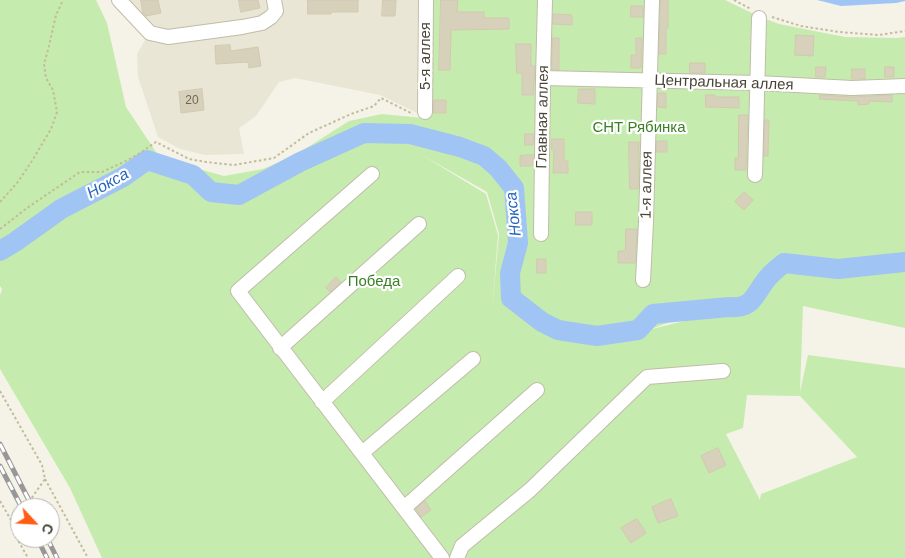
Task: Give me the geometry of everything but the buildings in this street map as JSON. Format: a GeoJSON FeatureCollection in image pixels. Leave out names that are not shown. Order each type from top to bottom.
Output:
{"type":"FeatureCollection","features":[{"type":"Feature","properties":{"kind":"street"},"geometry":{"type":"LineString","coordinates":[[119,0],[150,33],[168,36],[262,23],[276,11],[274,0]]}},
{"type":"Feature","properties":{"kind":"street","name":"5-я аллея"},"geometry":{"type":"LineString","coordinates":[[422,114],[426,0]]}},
{"type":"Feature","properties":{"kind":"street","name":"Главная аллея"},"geometry":{"type":"LineString","coordinates":[[541,234],[546,0]]}},
{"type":"Feature","properties":{"kind":"street","name":"1-я аллея"},"geometry":{"type":"LineString","coordinates":[[643,280],[652,0]]}},
{"type":"Feature","properties":{"kind":"street"},"geometry":{"type":"LineString","coordinates":[[755,175],[762,15]]}},
{"type":"Feature","properties":{"kind":"street","name":"Центральная аллея"},"geometry":{"type":"LineString","coordinates":[[543,78],[758,83],[852,88],[905,86]]}},
{"type":"Feature","properties":{"kind":"street"},"geometry":{"type":"LineString","coordinates":[[372,174],[238,292],[442,558]]}},
{"type":"Feature","properties":{"kind":"street"},"geometry":{"type":"LineString","coordinates":[[280,348],[419,224]]}},
{"type":"Feature","properties":{"kind":"street"},"geometry":{"type":"LineString","coordinates":[[322,402],[458,276]]}},
{"type":"Feature","properties":{"kind":"street"},"geometry":{"type":"LineString","coordinates":[[362,453],[474,359]]}},
{"type":"Feature","properties":{"kind":"street"},"geometry":{"type":"LineString","coordinates":[[457,558],[462,546],[530,490],[647,377],[723,371]]}},
{"type":"Feature","properties":{"kind":"street"},"geometry":{"type":"LineString","coordinates":[[404,508],[536,390]]}},
{"type":"Feature","properties":{"kind":"path"},"geometry":{"type":"LineString","coordinates":[[0,202],[17,184],[32,162],[51,129],[57,112],[53,90],[46,78],[44,64],[56,15],[63,0]]}},
{"type":"Feature","properties":{"kind":"path"},"geometry":{"type":"LineString","coordinates":[[734,0],[762,15],[801,26],[839,32],[879,35],[905,31]]}},
{"type":"Feature","properties":{"kind":"path"},"geometry":{"type":"LineString","coordinates":[[0,229],[80,172],[102,172],[140,153],[156,142],[189,159],[234,164],[274,158],[309,133],[374,106],[381,98],[422,114]]}},
{"type":"Feature","properties":{"kind":"path"},"geometry":{"type":"LineString","coordinates":[[0,391],[42,466],[45,479],[88,558]]}},
{"type":"Feature","properties":{"kind":"path"},"geometry":{"type":"LineString","coordinates":[[32,498],[45,479]]}},
{"type":"Feature","properties":{"kind":"path"},"geometry":{"type":"LineString","coordinates":[[0,501],[10,518]]}},
{"type":"Feature","properties":{"kind":"shaded area"},"geometry":{"type":"Polygon","coordinates":[[[121,0],[418,0],[417,113],[380,95],[295,78],[279,82],[256,116],[239,128],[244,154],[205,155],[180,149],[158,137],[138,77],[137,54],[151,30],[121,0]]]}},
{"type":"Feature","properties":{"kind":"green space"},"geometry":{"type":"Polygon","coordinates":[[[0,0],[96,0],[107,23],[126,107],[160,158],[224,176],[263,169],[297,154],[349,121],[382,114],[423,118],[423,0],[725,0],[779,24],[845,37],[905,37],[905,328],[803,306],[800,392],[808,355],[905,368],[905,558],[102,558],[70,488],[0,369],[0,295],[2,289],[0,286],[0,0]],[[422,155],[486,194],[498,235],[492,311],[499,234],[487,192],[422,155]],[[748,311],[687,316],[648,330],[692,319],[748,311]],[[747,395],[743,428],[726,434],[760,500],[761,494],[857,457],[800,396],[747,395]]]}},
{"type":"Feature","properties":{"kind":"water"},"geometry":{"type":"Polygon","coordinates":[[[817,0],[905,0],[905,1],[841,6],[817,0]]]}},
{"type":"Feature","properties":{"kind":"waterway","name":"Нокса"},"geometry":{"type":"LineString","coordinates":[[0,251],[61,209],[123,177],[147,160],[193,175],[211,192],[239,195],[300,162],[364,133],[410,134],[460,147],[484,156],[498,168],[514,188],[518,243],[510,273],[511,298],[542,322],[558,330],[597,336],[638,330],[653,314],[743,306],[752,300],[768,277],[784,263],[838,269],[905,262]]}},
{"type":"Feature","properties":{"kind":"railway"},"geometry":{"type":"LineString","coordinates":[[0,444],[28,498]]}},
{"type":"Feature","properties":{"kind":"railway"},"geometry":{"type":"LineString","coordinates":[[0,466],[17,498]]}},
{"type":"Feature","properties":{"kind":"railway"},"geometry":{"type":"LineString","coordinates":[[42,548],[47,558]]}},
{"type":"Feature","properties":{"kind":"railway"},"geometry":{"type":"LineString","coordinates":[[52,548],[57,558]]}},
{"type":"Feature","properties":{"kind":"park label","name":"СНТ Рябинка"},"geometry":{"type":"Point","coordinates":[639,128]}},
{"type":"Feature","properties":{"kind":"park label","name":"Победа"},"geometry":{"type":"Point","coordinates":[374,282]}}]}
